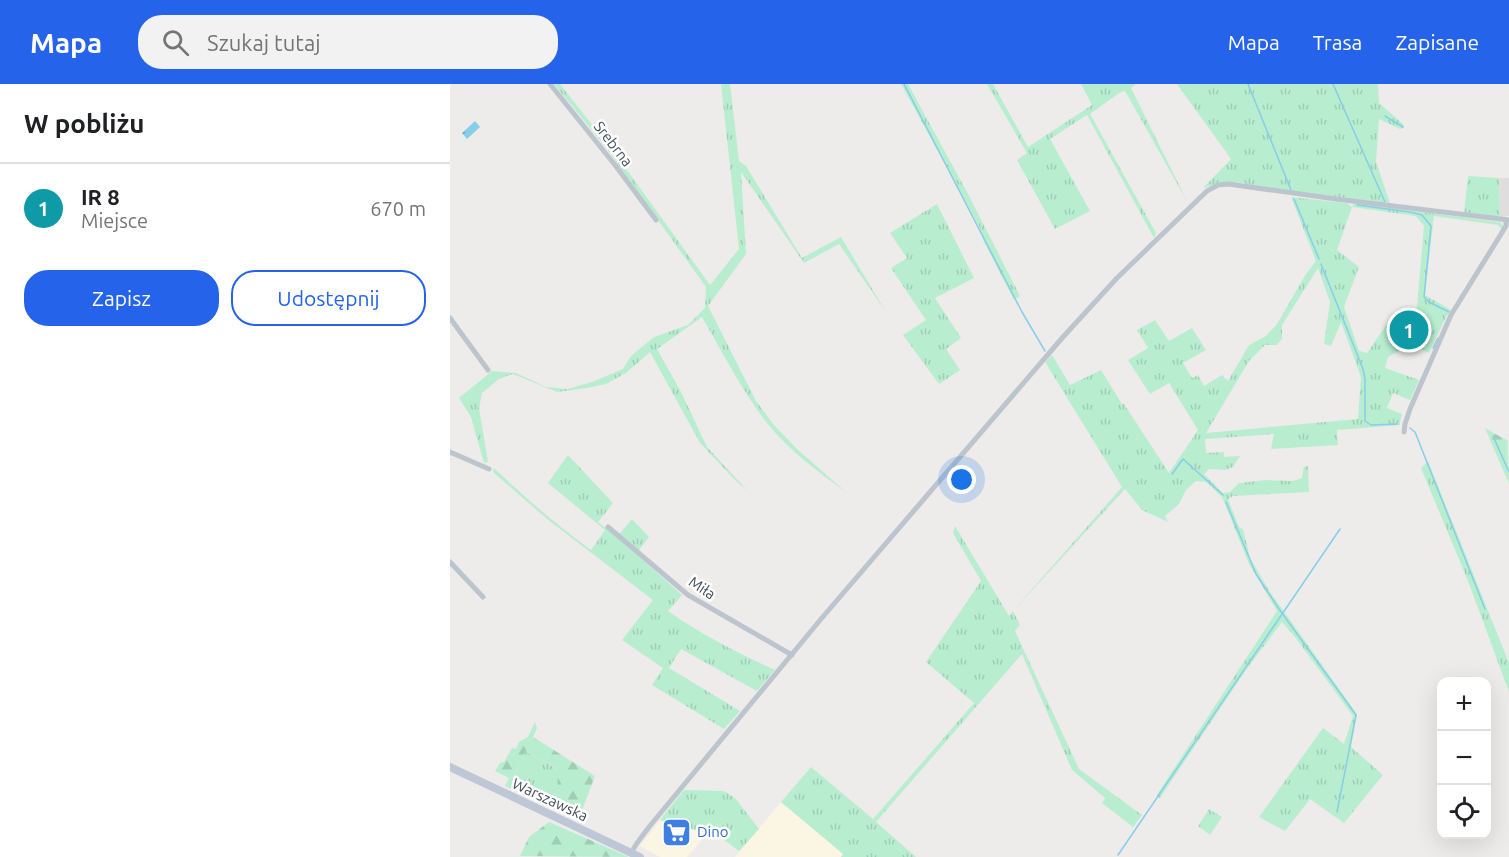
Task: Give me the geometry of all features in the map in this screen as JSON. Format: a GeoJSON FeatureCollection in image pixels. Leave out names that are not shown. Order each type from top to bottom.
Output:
{"type":"FeatureCollection","features":[{"type":"Feature","properties":{"kind":"main road","name":"Warszawska"},"geometry":{"type":"LineString","coordinates":[[450,767],[640,857]]}},
{"type":"Feature","properties":{"kind":"street","name":"Srebrna"},"geometry":{"type":"LineString","coordinates":[[550,84],[656,220]]}},
{"type":"Feature","properties":{"kind":"street"},"geometry":{"type":"LineString","coordinates":[[632,853],[649,827],[792,655],[1063,337],[1117,278],[1207,191],[1218,185],[1228,184],[1508,220],[1452,315],[1407,416],[1404,432]]}},
{"type":"Feature","properties":{"kind":"street"},"geometry":{"type":"LineString","coordinates":[[450,318],[488,370]]}},
{"type":"Feature","properties":{"kind":"street"},"geometry":{"type":"LineString","coordinates":[[450,452],[489,469]]}},
{"type":"Feature","properties":{"kind":"street","name":"Miła"},"geometry":{"type":"LineString","coordinates":[[608,527],[688,595],[792,655]]}},
{"type":"Feature","properties":{"kind":"street"},"geometry":{"type":"LineString","coordinates":[[450,562],[483,597]]}},
{"type":"Feature","properties":{"kind":"shaded area"},"geometry":{"type":"Polygon","coordinates":[[[1499,178],[1509,178],[1509,216],[1500,217],[1499,178]]]}},
{"type":"Feature","properties":{"kind":"shaded area"},"geometry":{"type":"Polygon","coordinates":[[[781,802],[844,854],[841,857],[735,857],[781,802]]]}},
{"type":"Feature","properties":{"kind":"shaded area"},"geometry":{"type":"Polygon","coordinates":[[[660,820],[708,833],[687,857],[660,857],[640,846],[660,820]]]}},
{"type":"Feature","properties":{"kind":"green space"},"geometry":{"type":"Polygon","coordinates":[[[554,84],[560,84],[619,159],[710,285],[739,249],[721,84],[730,84],[739,161],[746,166],[802,258],[841,237],[886,312],[839,244],[804,263],[741,172],[746,254],[708,306],[756,401],[774,425],[797,449],[847,493],[795,452],[767,423],[741,385],[702,317],[657,349],[681,392],[707,447],[747,490],[700,443],[650,352],[626,373],[606,384],[587,388],[557,392],[513,374],[499,379],[482,393],[479,408],[488,462],[484,463],[471,417],[459,398],[492,371],[516,373],[546,387],[567,389],[592,382],[623,369],[631,356],[654,337],[688,325],[705,308],[706,287],[604,145],[554,84]]]}},
{"type":"Feature","properties":{"kind":"green space"},"geometry":{"type":"Polygon","coordinates":[[[901,84],[908,84],[968,194],[1020,296],[1014,300],[984,242],[979,226],[901,84]]]}},
{"type":"Feature","properties":{"kind":"green space"},"geometry":{"type":"Polygon","coordinates":[[[987,84],[993,84],[1028,147],[1092,105],[1081,84],[1136,84],[1131,88],[1188,203],[1125,91],[1090,114],[1156,233],[1154,238],[1087,115],[1050,139],[1090,211],[1055,229],[1017,160],[1027,153],[987,84]]]}},
{"type":"Feature","properties":{"kind":"green space"},"geometry":{"type":"Polygon","coordinates":[[[1177,84],[1378,84],[1379,103],[1403,124],[1404,128],[1400,129],[1379,119],[1376,162],[1390,203],[1241,183],[1224,182],[1203,188],[1231,159],[1177,84]]]}},
{"type":"Feature","properties":{"kind":"green space"},"geometry":{"type":"Polygon","coordinates":[[[1468,176],[1499,178],[1500,217],[1464,213],[1468,176]]]}},
{"type":"Feature","properties":{"kind":"green space"},"geometry":{"type":"Polygon","coordinates":[[[1291,197],[1347,203],[1352,207],[1354,203],[1500,222],[1504,227],[1502,230],[1498,225],[1434,216],[1425,295],[1451,310],[1429,353],[1411,344],[1388,357],[1385,368],[1419,380],[1410,400],[1393,393],[1387,408],[1402,414],[1400,425],[1337,430],[1338,445],[1271,449],[1274,434],[1205,439],[1206,453],[1224,452],[1224,457],[1240,456],[1233,467],[1225,470],[1209,469],[1204,474],[1223,493],[1230,492],[1239,483],[1266,480],[1293,481],[1302,478],[1304,467],[1308,466],[1309,492],[1233,496],[1228,499],[1239,527],[1243,529],[1250,558],[1270,592],[1357,714],[1351,747],[1383,775],[1344,823],[1310,799],[1285,831],[1259,817],[1323,728],[1344,744],[1353,716],[1282,622],[1246,670],[1160,798],[1156,796],[1277,611],[1249,564],[1222,497],[1206,482],[1196,481],[1186,490],[1179,504],[1165,516],[1168,522],[1142,510],[1125,489],[1013,611],[1122,487],[1045,362],[1052,355],[1070,385],[1101,370],[1169,473],[1198,430],[1169,383],[1150,394],[1128,360],[1148,348],[1137,330],[1155,320],[1169,341],[1192,328],[1206,350],[1183,363],[1192,378],[1198,375],[1204,386],[1222,375],[1228,381],[1249,345],[1266,336],[1277,324],[1316,261],[1291,197]],[[1352,207],[1337,250],[1359,267],[1344,307],[1359,351],[1367,353],[1387,324],[1416,318],[1424,226],[1416,216],[1352,207]],[[1318,268],[1282,325],[1282,339],[1277,345],[1265,345],[1249,361],[1206,433],[1358,419],[1361,377],[1341,322],[1331,346],[1324,344],[1330,302],[1318,268]]]}},
{"type":"Feature","properties":{"kind":"green space"},"geometry":{"type":"Polygon","coordinates":[[[937,204],[974,278],[935,298],[961,338],[946,349],[960,370],[939,384],[903,335],[926,320],[891,268],[907,258],[890,233],[937,204]]]}},
{"type":"Feature","properties":{"kind":"green space"},"geometry":{"type":"Polygon","coordinates":[[[1485,428],[1508,441],[1509,484],[1485,428]]]}},
{"type":"Feature","properties":{"kind":"green space"},"geometry":{"type":"Polygon","coordinates":[[[568,455],[613,503],[598,522],[617,537],[632,519],[649,537],[636,554],[682,595],[668,611],[720,643],[775,670],[757,691],[681,649],[669,668],[740,711],[724,729],[652,685],[663,668],[622,640],[653,600],[547,519],[493,472],[494,468],[517,490],[591,550],[605,530],[548,483],[568,455]]]}},
{"type":"Feature","properties":{"kind":"green space"},"geometry":{"type":"Polygon","coordinates":[[[1428,461],[1509,663],[1509,692],[1468,581],[1421,468],[1428,461]]]}},
{"type":"Feature","properties":{"kind":"green space"},"geometry":{"type":"Polygon","coordinates":[[[955,526],[1009,616],[1013,611],[1020,625],[1015,631],[1079,769],[1142,815],[1133,827],[1102,803],[1105,798],[1072,770],[1022,654],[876,822],[916,857],[841,857],[843,854],[781,802],[811,767],[873,819],[974,703],[926,662],[981,581],[953,533],[955,526]]]}},
{"type":"Feature","properties":{"kind":"green space"},"geometry":{"type":"Polygon","coordinates":[[[535,722],[537,728],[533,737],[595,776],[581,813],[560,805],[557,800],[558,769],[526,751],[513,777],[509,778],[495,771],[500,763],[504,762],[512,748],[516,749],[519,742],[528,737],[535,722]]]}},
{"type":"Feature","properties":{"kind":"green space"},"geometry":{"type":"Polygon","coordinates":[[[526,751],[559,770],[557,800],[560,805],[581,813],[579,821],[505,786],[509,778],[513,777],[526,751]]]}},
{"type":"Feature","properties":{"kind":"green space"},"geometry":{"type":"Polygon","coordinates":[[[684,790],[724,791],[735,798],[759,829],[739,851],[720,837],[660,820],[684,790]]]}},
{"type":"Feature","properties":{"kind":"green space"},"geometry":{"type":"Polygon","coordinates":[[[1209,809],[1222,817],[1210,835],[1198,826],[1209,809]]]}},
{"type":"Feature","properties":{"kind":"green space"},"geometry":{"type":"Polygon","coordinates":[[[549,822],[629,857],[520,856],[529,837],[549,822]]]}},
{"type":"Feature","properties":{"kind":"water"},"geometry":{"type":"Polygon","coordinates":[[[475,121],[480,127],[467,139],[462,133],[475,121]]]}},
{"type":"Feature","properties":{"kind":"waterway"},"geometry":{"type":"LineString","coordinates":[[904,84],[1022,312],[1045,351]]}},
{"type":"Feature","properties":{"kind":"waterway"},"geometry":{"type":"LineString","coordinates":[[1248,84],[1291,190]]}},
{"type":"Feature","properties":{"kind":"waterway"},"geometry":{"type":"LineString","coordinates":[[1333,84],[1385,202]]}},
{"type":"Feature","properties":{"kind":"waterway"},"geometry":{"type":"LineString","coordinates":[[1385,116],[1403,127]]}},
{"type":"Feature","properties":{"kind":"waterway"},"geometry":{"type":"LineString","coordinates":[[1294,199],[1319,259]]}},
{"type":"Feature","properties":{"kind":"waterway"},"geometry":{"type":"LineString","coordinates":[[1357,205],[1422,215],[1431,226],[1424,297],[1449,312]]}},
{"type":"Feature","properties":{"kind":"waterway"},"geometry":{"type":"LineString","coordinates":[[1321,264],[1363,369],[1365,421],[1371,425],[1397,424]]}},
{"type":"Feature","properties":{"kind":"waterway"},"geometry":{"type":"LineString","coordinates":[[1433,348],[1438,338]]}},
{"type":"Feature","properties":{"kind":"waterway"},"geometry":{"type":"LineString","coordinates":[[1410,428],[1415,432],[1485,609]]}},
{"type":"Feature","properties":{"kind":"waterway"},"geometry":{"type":"LineString","coordinates":[[1493,436],[1509,472]]}},
{"type":"Feature","properties":{"kind":"waterway"},"geometry":{"type":"LineString","coordinates":[[1172,474],[1183,459],[1223,495]]}},
{"type":"Feature","properties":{"kind":"waterway"},"geometry":{"type":"LineString","coordinates":[[1226,502],[1256,574],[1356,715],[1337,812]]}},
{"type":"Feature","properties":{"kind":"waterway"},"geometry":{"type":"LineString","coordinates":[[1118,855],[1340,529]]}},
{"type":"Feature","properties":{"kind":"place","name":"IR 8"},"geometry":{"type":"Point","coordinates":[1409,330]}},
{"type":"Feature","properties":{"kind":"place","name":"Dino"},"geometry":{"type":"Point","coordinates":[676,832]}}]}
